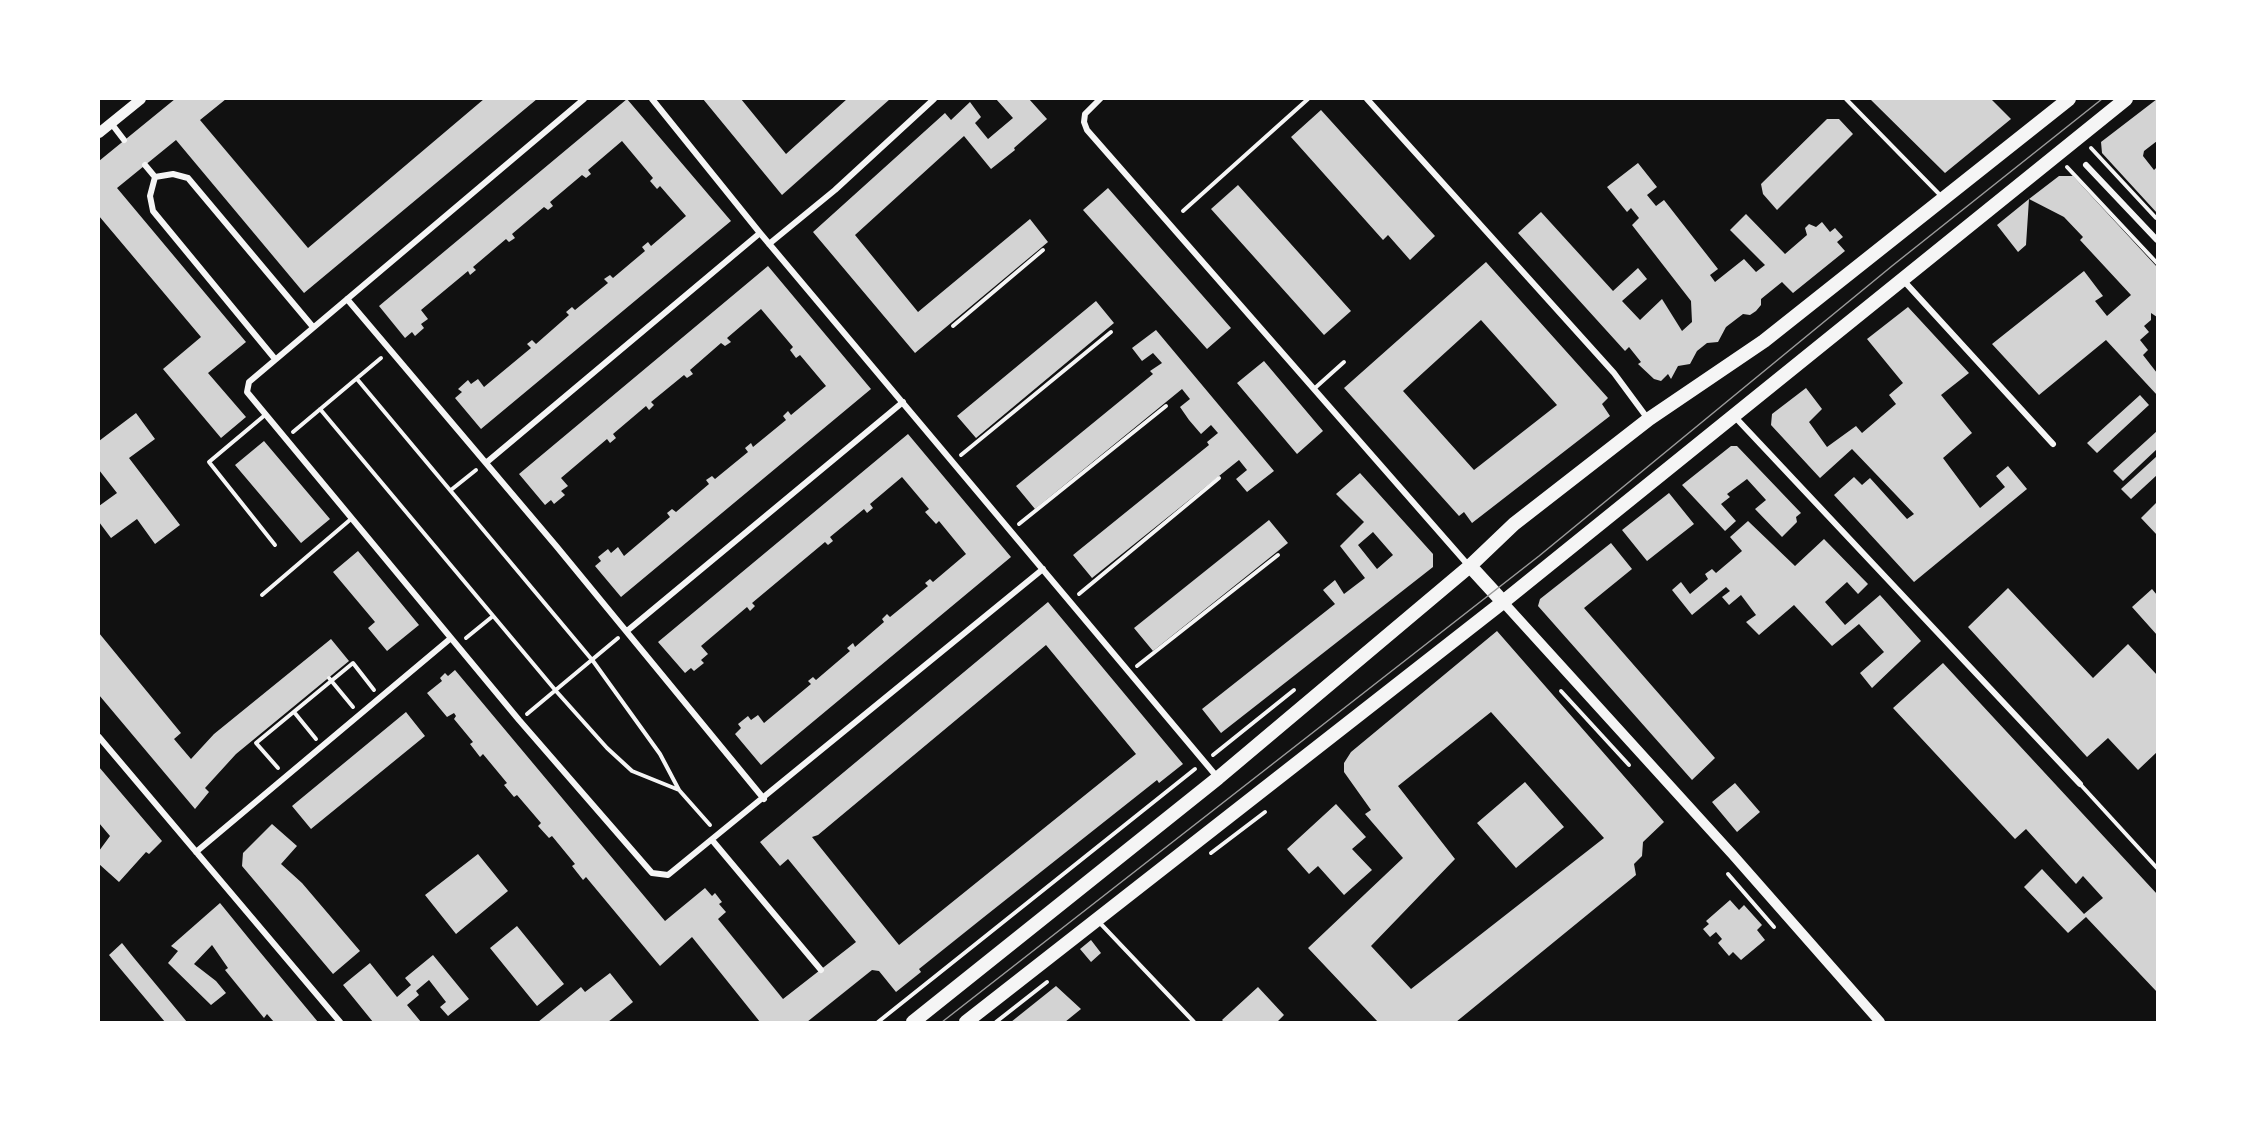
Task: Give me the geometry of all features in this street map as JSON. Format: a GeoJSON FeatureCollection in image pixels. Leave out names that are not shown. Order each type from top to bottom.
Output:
{"type":"FeatureCollection","features":[{"type":"Feature","properties":{"kind":"main road"},"geometry":{"type":"LineString","coordinates":[[913,1022],[1218,777],[1470,566],[1514,524],[1649,419],[1740,360],[2069,99]]}},
{"type":"Feature","properties":{"kind":"main road"},"geometry":{"type":"LineString","coordinates":[[966,1022],[1503,602],[2126,99]]}},
{"type":"Feature","properties":{"kind":"main road"},"geometry":{"type":"LineString","coordinates":[[1470,566],[1503,602]]}},
{"type":"Feature","properties":{"kind":"street"},"geometry":{"type":"LineString","coordinates":[[99,133],[141,99]]}},
{"type":"Feature","properties":{"kind":"street"},"geometry":{"type":"LineString","coordinates":[[584,99],[275,359],[249,382],[248,392],[284,439],[519,720],[652,873],[668,876],[1043,569]]}},
{"type":"Feature","properties":{"kind":"street"},"geometry":{"type":"LineString","coordinates":[[652,99],[760,233],[1218,777]]}},
{"type":"Feature","properties":{"kind":"street"},"geometry":{"type":"LineString","coordinates":[[769,243],[835,190],[934,99]]}},
{"type":"Feature","properties":{"kind":"street"},"geometry":{"type":"LineString","coordinates":[[1100,99],[1085,114],[1084,122],[1087,130],[1470,566]]}},
{"type":"Feature","properties":{"kind":"street"},"geometry":{"type":"LineString","coordinates":[[1367,99],[1614,373],[1649,419]]}},
{"type":"Feature","properties":{"kind":"street"},"geometry":{"type":"LineString","coordinates":[[111,123],[124,140]]}},
{"type":"Feature","properties":{"kind":"street"},"geometry":{"type":"LineString","coordinates":[[145,165],[155,177]]}},
{"type":"Feature","properties":{"kind":"street"},"geometry":{"type":"LineString","coordinates":[[2086,165],[2157,240]]}},
{"type":"Feature","properties":{"kind":"street"},"geometry":{"type":"LineString","coordinates":[[155,177],[173,174],[188,178],[313,327]]}},
{"type":"Feature","properties":{"kind":"street"},"geometry":{"type":"LineString","coordinates":[[155,177],[150,196],[153,211],[275,359]]}},
{"type":"Feature","properties":{"kind":"street"},"geometry":{"type":"LineString","coordinates":[[487,462],[760,233]]}},
{"type":"Feature","properties":{"kind":"street"},"geometry":{"type":"LineString","coordinates":[[1903,280],[2053,444]]}},
{"type":"Feature","properties":{"kind":"street"},"geometry":{"type":"LineString","coordinates":[[347,299],[487,462],[764,799]]}},
{"type":"Feature","properties":{"kind":"street"},"geometry":{"type":"LineString","coordinates":[[627,631],[903,402]]}},
{"type":"Feature","properties":{"kind":"street"},"geometry":{"type":"LineString","coordinates":[[1734,416],[2080,784]]}},
{"type":"Feature","properties":{"kind":"street"},"geometry":{"type":"LineString","coordinates":[[1503,602],[1733,855],[1880,1022]]}},
{"type":"Feature","properties":{"kind":"street"},"geometry":{"type":"LineString","coordinates":[[196,852],[451,638]]}},
{"type":"Feature","properties":{"kind":"street"},"geometry":{"type":"LineString","coordinates":[[99,737],[340,1022]]}},
{"type":"Feature","properties":{"kind":"street"},"geometry":{"type":"LineString","coordinates":[[712,840],[821,970]]}},
{"type":"Feature","properties":{"kind":"lane"},"geometry":{"type":"LineString","coordinates":[[1846,99],[1944,199]]}},
{"type":"Feature","properties":{"kind":"lane"},"geometry":{"type":"LineString","coordinates":[[1315,388],[1344,362]]}},
{"type":"Feature","properties":{"kind":"lane"},"geometry":{"type":"LineString","coordinates":[[265,415],[209,462],[275,545]]}},
{"type":"Feature","properties":{"kind":"lane"},"geometry":{"type":"LineString","coordinates":[[262,595],[351,519]]}},
{"type":"Feature","properties":{"kind":"lane"},"geometry":{"type":"LineString","coordinates":[[2080,784],[2157,868]]}},
{"type":"Feature","properties":{"kind":"lane"},"geometry":{"type":"LineString","coordinates":[[1096,919],[1194,1022]]}},
{"type":"Feature","properties":{"kind":"path"},"geometry":{"type":"LineString","coordinates":[[1184,211],[1308,99]]}},
{"type":"Feature","properties":{"kind":"path"},"geometry":{"type":"LineString","coordinates":[[2091,148],[2157,219]]}},
{"type":"Feature","properties":{"kind":"path"},"geometry":{"type":"LineString","coordinates":[[2067,167],[2157,263]]}},
{"type":"Feature","properties":{"kind":"path"},"geometry":{"type":"LineString","coordinates":[[953,326],[1043,250]]}},
{"type":"Feature","properties":{"kind":"path"},"geometry":{"type":"LineString","coordinates":[[953,461],[1111,332]]}},
{"type":"Feature","properties":{"kind":"path"},"geometry":{"type":"LineString","coordinates":[[284,439],[391,350]]}},
{"type":"Feature","properties":{"kind":"path"},"geometry":{"type":"LineString","coordinates":[[357,379],[593,661],[660,754],[679,790],[719,835]]}},
{"type":"Feature","properties":{"kind":"path"},"geometry":{"type":"LineString","coordinates":[[1011,530],[1166,406]]}},
{"type":"Feature","properties":{"kind":"path"},"geometry":{"type":"LineString","coordinates":[[320,409],[556,691],[607,748],[632,771],[679,790]]}},
{"type":"Feature","properties":{"kind":"path"},"geometry":{"type":"LineString","coordinates":[[451,490],[487,462]]}},
{"type":"Feature","properties":{"kind":"path"},"geometry":{"type":"LineString","coordinates":[[1070,601],[1219,478]]}},
{"type":"Feature","properties":{"kind":"path"},"geometry":{"type":"LineString","coordinates":[[1130,672],[1278,555]]}},
{"type":"Feature","properties":{"kind":"path"},"geometry":{"type":"LineString","coordinates":[[457,645],[493,616]]}},
{"type":"Feature","properties":{"kind":"path"},"geometry":{"type":"LineString","coordinates":[[519,720],[627,631]]}},
{"type":"Feature","properties":{"kind":"path"},"geometry":{"type":"LineString","coordinates":[[286,777],[256,743],[330,680],[352,662],[380,698]]}},
{"type":"Feature","properties":{"kind":"path"},"geometry":{"type":"LineString","coordinates":[[330,680],[360,715]]}},
{"type":"Feature","properties":{"kind":"path"},"geometry":{"type":"LineString","coordinates":[[878,1022],[1203,759],[1297,688]]}},
{"type":"Feature","properties":{"kind":"path"},"geometry":{"type":"LineString","coordinates":[[294,712],[322,746]]}},
{"type":"Feature","properties":{"kind":"building"},"geometry":{"type":"Polygon","coordinates":[[[175,99],[226,99],[200,120],[308,248],[484,99],[537,99],[304,293],[176,140],[117,188],[246,342],[208,373],[246,417],[221,438],[163,369],[201,337],[99,216],[99,161],[175,99]]]}},
{"type":"Feature","properties":{"kind":"building"},"geometry":{"type":"Polygon","coordinates":[[[627,99],[731,221],[481,429],[455,398],[462,392],[458,389],[468,380],[471,384],[478,379],[484,387],[531,348],[527,344],[532,340],[536,344],[569,315],[566,312],[572,307],[575,310],[608,283],[604,279],[610,275],[613,278],[645,251],[642,247],[648,242],[651,246],[686,216],[660,186],[657,189],[650,181],[653,178],[622,141],[588,170],[591,174],[586,178],[582,175],[550,202],[553,206],[548,210],[544,207],[512,234],[515,238],[509,242],[506,239],[473,267],[476,270],[470,275],[468,271],[421,310],[428,319],[421,324],[424,328],[415,336],[412,332],[405,338],[379,306],[627,99]]]}},
{"type":"Feature","properties":{"kind":"building"},"geometry":{"type":"Polygon","coordinates":[[[703,99],[741,99],[786,154],[847,99],[890,99],[782,195],[703,99]]]}},
{"type":"Feature","properties":{"kind":"building"},"geometry":{"type":"Polygon","coordinates":[[[996,99],[1029,99],[1047,119],[1014,148],[1015,150],[991,169],[964,136],[855,235],[918,312],[1030,219],[1048,242],[915,353],[813,232],[945,113],[951,120],[970,102],[981,117],[975,123],[988,139],[1013,118],[996,99]]]}},
{"type":"Feature","properties":{"kind":"building"},"geometry":{"type":"Polygon","coordinates":[[[1870,99],[1991,99],[2011,119],[1945,173],[1870,99]]]}},
{"type":"Feature","properties":{"kind":"building"},"geometry":{"type":"Polygon","coordinates":[[[2157,99],[2157,141],[2144,151],[2143,156],[2154,170],[2157,167],[2157,213],[2102,153],[2101,142],[2157,99]]]}},
{"type":"Feature","properties":{"kind":"building"},"geometry":{"type":"Polygon","coordinates":[[[1321,110],[1435,236],[1410,260],[1388,235],[1383,240],[1291,137],[1321,110]]]}},
{"type":"Feature","properties":{"kind":"building"},"geometry":{"type":"Polygon","coordinates":[[[1827,119],[1839,119],[1853,134],[1777,210],[1763,194],[1761,184],[1827,119]]]}},
{"type":"Feature","properties":{"kind":"building"},"geometry":{"type":"Polygon","coordinates":[[[1638,163],[1657,187],[1647,195],[1656,206],[1664,200],[1718,269],[1710,275],[1715,282],[1744,259],[1756,272],[1765,265],[1730,230],[1746,214],[1785,254],[1807,235],[1805,228],[1809,224],[1816,227],[1822,222],[1830,232],[1835,228],[1843,237],[1837,242],[1845,251],[1793,293],[1782,282],[1761,299],[1761,305],[1756,311],[1750,315],[1743,314],[1726,327],[1718,342],[1707,343],[1697,351],[1690,364],[1678,366],[1671,379],[1668,374],[1661,381],[1654,379],[1638,364],[1641,362],[1629,347],[1625,351],[1518,233],[1541,212],[1613,291],[1638,268],[1647,279],[1622,301],[1640,320],[1662,299],[1682,331],[1692,322],[1691,301],[1632,225],[1639,218],[1631,208],[1627,212],[1607,187],[1638,163]]]}},
{"type":"Feature","properties":{"kind":"building"},"geometry":{"type":"Polygon","coordinates":[[[2059,176],[2073,176],[2157,267],[2157,317],[2151,313],[2151,320],[2144,326],[2149,332],[2140,340],[2148,350],[2143,355],[2157,373],[2157,395],[2106,340],[2039,395],[1992,344],[2084,271],[2103,296],[2095,301],[2107,316],[2131,295],[2080,240],[2083,237],[2064,217],[2029,199],[2059,176]]]}},
{"type":"Feature","properties":{"kind":"building"},"geometry":{"type":"Polygon","coordinates":[[[1238,185],[1351,311],[1324,335],[1211,209],[1238,185]]]}},
{"type":"Feature","properties":{"kind":"building"},"geometry":{"type":"Polygon","coordinates":[[[1108,188],[1231,328],[1207,349],[1083,210],[1108,188]]]}},
{"type":"Feature","properties":{"kind":"building"},"geometry":{"type":"Polygon","coordinates":[[[2029,199],[2026,245],[2018,252],[1997,225],[2029,199]]]}},
{"type":"Feature","properties":{"kind":"building"},"geometry":{"type":"Polygon","coordinates":[[[1486,262],[1608,398],[1602,404],[1610,416],[1472,523],[1464,512],[1459,516],[1344,388],[1486,262]],[[1481,320],[1403,391],[1474,470],[1557,405],[1481,320]]]}},
{"type":"Feature","properties":{"kind":"building"},"geometry":{"type":"Polygon","coordinates":[[[768,266],[871,389],[621,597],[595,566],[601,561],[598,557],[608,549],[611,553],[618,547],[624,556],[670,517],[667,513],[672,509],[676,512],[709,484],[706,480],[712,476],[715,479],[748,452],[745,448],[751,443],[753,447],[786,420],[783,416],[788,411],[791,415],[826,386],[800,355],[796,358],[790,350],[793,347],[761,309],[727,338],[731,342],[725,346],[721,343],[690,370],[693,374],[687,378],[684,375],[651,402],[654,405],[649,410],[646,406],[613,434],[616,438],[610,443],[607,439],[561,478],[568,486],[561,491],[565,495],[554,504],[551,500],[545,505],[519,474],[768,266]]]}},
{"type":"Feature","properties":{"kind":"building"},"geometry":{"type":"Polygon","coordinates":[[[1096,301],[1114,323],[976,438],[957,416],[1096,301]]]}},
{"type":"Feature","properties":{"kind":"building"},"geometry":{"type":"Polygon","coordinates":[[[1908,307],[1969,373],[1941,395],[1972,433],[1943,458],[1980,508],[2005,487],[1996,476],[2008,466],[2027,489],[1914,582],[1834,495],[1854,477],[1862,485],[1870,478],[1907,519],[1914,514],[1852,449],[1820,478],[1771,425],[1772,414],[1806,388],[1822,409],[1809,422],[1827,447],[1856,426],[1862,433],[1896,404],[1889,395],[1903,383],[1867,339],[1908,307]]]}},
{"type":"Feature","properties":{"kind":"building"},"geometry":{"type":"Polygon","coordinates":[[[1156,330],[1274,471],[1247,492],[1236,479],[1247,470],[1239,460],[1092,578],[1073,555],[1209,445],[1207,442],[1218,433],[1211,425],[1201,434],[1189,420],[1180,407],[1190,399],[1182,389],[1035,509],[1016,486],[1153,374],[1150,371],[1162,363],[1153,353],[1142,361],[1132,348],[1156,330]]]}},
{"type":"Feature","properties":{"kind":"building"},"geometry":{"type":"Polygon","coordinates":[[[1264,361],[1323,431],[1297,454],[1237,383],[1264,361]]]}},
{"type":"Feature","properties":{"kind":"building"},"geometry":{"type":"Polygon","coordinates":[[[2140,395],[2149,405],[2097,453],[2087,443],[2140,395]]]}},
{"type":"Feature","properties":{"kind":"building"},"geometry":{"type":"Polygon","coordinates":[[[136,413],[155,439],[129,458],[180,525],[155,544],[137,519],[111,538],[99,522],[99,506],[117,493],[99,470],[99,441],[136,413]]]}},
{"type":"Feature","properties":{"kind":"building"},"geometry":{"type":"Polygon","coordinates":[[[2157,431],[2157,449],[2123,481],[2113,471],[2157,431]]]}},
{"type":"Feature","properties":{"kind":"building"},"geometry":{"type":"Polygon","coordinates":[[[908,434],[1011,557],[761,765],[735,734],[741,728],[738,724],[748,716],[751,720],[758,715],[764,723],[811,684],[808,681],[813,677],[816,680],[850,651],[847,648],[853,643],[855,647],[884,622],[882,619],[887,614],[890,617],[928,586],[925,583],[930,579],[933,582],[966,554],[939,521],[936,524],[925,512],[929,509],[902,477],[870,504],[873,508],[867,513],[864,509],[830,537],[833,541],[828,545],[825,542],[752,603],[755,606],[750,611],[747,607],[701,646],[708,654],[701,660],[704,663],[694,671],[691,668],[685,673],[658,642],[908,434]]]}},
{"type":"Feature","properties":{"kind":"building"},"geometry":{"type":"Polygon","coordinates":[[[264,441],[330,519],[301,543],[235,465],[264,441]]]}},
{"type":"Feature","properties":{"kind":"building"},"geometry":{"type":"Polygon","coordinates":[[[1731,446],[1737,446],[1801,513],[1796,517],[1797,522],[1782,537],[1755,509],[1766,500],[1747,479],[1727,494],[1730,497],[1721,504],[1736,521],[1725,531],[1682,485],[1731,446]]]}},
{"type":"Feature","properties":{"kind":"building"},"geometry":{"type":"Polygon","coordinates":[[[2157,456],[2157,475],[2131,499],[2121,489],[2157,456]]]}},
{"type":"Feature","properties":{"kind":"building"},"geometry":{"type":"Polygon","coordinates":[[[1360,473],[1433,554],[1433,567],[1221,733],[1202,709],[1335,604],[1323,590],[1335,580],[1344,594],[1365,578],[1340,546],[1364,522],[1336,494],[1360,473]],[[1373,532],[1358,545],[1377,569],[1393,555],[1373,532]]]}},
{"type":"Feature","properties":{"kind":"building"},"geometry":{"type":"Polygon","coordinates":[[[1669,493],[1694,524],[1647,561],[1622,530],[1669,493]]]}},
{"type":"Feature","properties":{"kind":"building"},"geometry":{"type":"Polygon","coordinates":[[[2157,502],[2157,535],[2141,518],[2157,502]]]}},
{"type":"Feature","properties":{"kind":"building"},"geometry":{"type":"Polygon","coordinates":[[[1269,520],[1288,543],[1153,651],[1134,628],[1269,520]]]}},
{"type":"Feature","properties":{"kind":"building"},"geometry":{"type":"Polygon","coordinates":[[[1748,521],[1795,566],[1824,539],[1868,584],[1858,594],[1847,582],[1825,602],[1845,625],[1880,595],[1921,641],[1872,688],[1860,673],[1884,652],[1859,624],[1832,646],[1794,605],[1759,635],[1746,622],[1756,615],[1741,595],[1729,605],[1722,597],[1730,591],[1726,587],[1692,615],[1672,590],[1681,582],[1690,594],[1708,579],[1705,574],[1712,569],[1716,573],[1742,551],[1730,537],[1748,521]]]}},
{"type":"Feature","properties":{"kind":"building"},"geometry":{"type":"Polygon","coordinates":[[[1611,543],[1632,569],[1584,608],[1715,758],[1692,780],[1538,606],[1540,599],[1611,543]]]}},
{"type":"Feature","properties":{"kind":"building"},"geometry":{"type":"Polygon","coordinates":[[[358,551],[419,625],[387,651],[368,628],[375,622],[333,572],[358,551]]]}},
{"type":"Feature","properties":{"kind":"building"},"geometry":{"type":"Polygon","coordinates":[[[2008,588],[2093,678],[2128,644],[2157,675],[2157,752],[2138,770],[2108,738],[2087,757],[1968,627],[2008,588]]]}},
{"type":"Feature","properties":{"kind":"building"},"geometry":{"type":"Polygon","coordinates":[[[2152,589],[2157,595],[2157,635],[2132,607],[2152,589]]]}},
{"type":"Feature","properties":{"kind":"building"},"geometry":{"type":"Polygon","coordinates":[[[1048,602],[1183,764],[1159,783],[1157,780],[984,917],[919,969],[921,972],[896,992],[879,971],[872,970],[807,1022],[760,1022],[692,937],[660,966],[586,877],[583,880],[572,866],[575,864],[552,836],[549,838],[538,826],[541,823],[517,795],[514,797],[504,785],[507,783],[483,754],[480,757],[470,744],[473,742],[454,719],[456,716],[454,713],[447,717],[427,693],[442,681],[440,678],[445,673],[448,676],[455,670],[665,921],[705,888],[712,896],[715,893],[722,902],[719,904],[726,912],[718,919],[783,999],[856,942],[788,859],[780,866],[760,842],[1048,602]],[[1046,645],[818,835],[812,837],[899,945],[1136,754],[1046,645]]]}},
{"type":"Feature","properties":{"kind":"building"},"geometry":{"type":"Polygon","coordinates":[[[1497,631],[1664,822],[1643,842],[1642,856],[1634,864],[1636,875],[1456,1022],[1378,1022],[1308,948],[1403,858],[1365,814],[1371,810],[1344,772],[1344,763],[1351,752],[1497,631]],[[1491,712],[1398,786],[1455,859],[1371,946],[1411,989],[1604,838],[1491,712]]]}},
{"type":"Feature","properties":{"kind":"building"},"geometry":{"type":"Polygon","coordinates":[[[99,633],[181,733],[174,739],[191,759],[214,734],[331,639],[349,661],[236,754],[205,788],[209,792],[195,809],[99,695],[99,633]]]}},
{"type":"Feature","properties":{"kind":"building"},"geometry":{"type":"Polygon","coordinates":[[[1943,663],[2157,894],[2157,992],[2086,917],[2068,933],[2024,887],[2042,869],[2084,914],[2103,898],[2083,876],[2076,884],[2026,829],[2015,839],[1893,708],[1943,663]]]}},
{"type":"Feature","properties":{"kind":"building"},"geometry":{"type":"Polygon","coordinates":[[[406,712],[425,736],[311,829],[292,806],[406,712]]]}},
{"type":"Feature","properties":{"kind":"building"},"geometry":{"type":"Polygon","coordinates":[[[99,767],[162,841],[149,854],[146,852],[119,882],[99,864],[99,851],[110,836],[99,823],[99,767]]]}},
{"type":"Feature","properties":{"kind":"building"},"geometry":{"type":"Polygon","coordinates":[[[1525,782],[1564,827],[1516,868],[1477,823],[1525,782]]]}},
{"type":"Feature","properties":{"kind":"building"},"geometry":{"type":"Polygon","coordinates":[[[1735,783],[1760,812],[1737,832],[1712,802],[1735,783]]]}},
{"type":"Feature","properties":{"kind":"building"},"geometry":{"type":"Polygon","coordinates":[[[1336,804],[1366,837],[1352,849],[1372,870],[1344,895],[1318,866],[1309,874],[1287,849],[1336,804]]]}},
{"type":"Feature","properties":{"kind":"building"},"geometry":{"type":"Polygon","coordinates":[[[272,824],[297,846],[281,864],[302,883],[360,951],[333,974],[242,866],[243,853],[272,824]]]}},
{"type":"Feature","properties":{"kind":"building"},"geometry":{"type":"Polygon","coordinates":[[[478,854],[508,891],[456,934],[425,895],[478,854]]]}},
{"type":"Feature","properties":{"kind":"building"},"geometry":{"type":"Polygon","coordinates":[[[1730,900],[1739,910],[1744,905],[1762,925],[1757,930],[1765,940],[1741,960],[1733,952],[1729,956],[1718,943],[1722,939],[1716,932],[1710,937],[1703,929],[1709,924],[1706,921],[1730,900]]]}},
{"type":"Feature","properties":{"kind":"building"},"geometry":{"type":"Polygon","coordinates":[[[220,903],[318,1022],[274,1022],[267,1014],[264,1018],[225,970],[228,968],[212,945],[194,964],[216,981],[226,993],[211,1005],[168,963],[178,951],[171,946],[220,903]]]}},
{"type":"Feature","properties":{"kind":"building"},"geometry":{"type":"Polygon","coordinates":[[[517,926],[564,984],[537,1006],[490,948],[517,926]]]}},
{"type":"Feature","properties":{"kind":"building"},"geometry":{"type":"Polygon","coordinates":[[[1091,940],[1101,953],[1091,962],[1080,949],[1091,940]]]}},
{"type":"Feature","properties":{"kind":"building"},"geometry":{"type":"Polygon","coordinates":[[[122,943],[187,1022],[165,1022],[113,960],[109,955],[122,943]]]}},
{"type":"Feature","properties":{"kind":"building"},"geometry":{"type":"Polygon","coordinates":[[[433,955],[469,999],[448,1016],[440,1007],[446,1002],[429,980],[416,991],[419,995],[407,1005],[421,1022],[373,1022],[343,985],[370,963],[397,997],[411,985],[405,978],[433,955]]]}},
{"type":"Feature","properties":{"kind":"building"},"geometry":{"type":"Polygon","coordinates":[[[610,973],[633,1002],[608,1022],[538,1022],[581,987],[585,992],[610,973]]]}},
{"type":"Feature","properties":{"kind":"building"},"geometry":{"type":"Polygon","coordinates":[[[1056,986],[1081,1009],[1065,1022],[1011,1022],[1056,986]]]}},
{"type":"Feature","properties":{"kind":"building"},"geometry":{"type":"Polygon","coordinates":[[[1258,987],[1284,1015],[1277,1022],[1224,1022],[1222,1020],[1258,987]]]}},
{"type":"Feature","properties":{"kind":"tram line"},"geometry":{"type":"LineString","coordinates":[[942,1022],[1539,556],[1892,266],[2102,99]]}}]}
